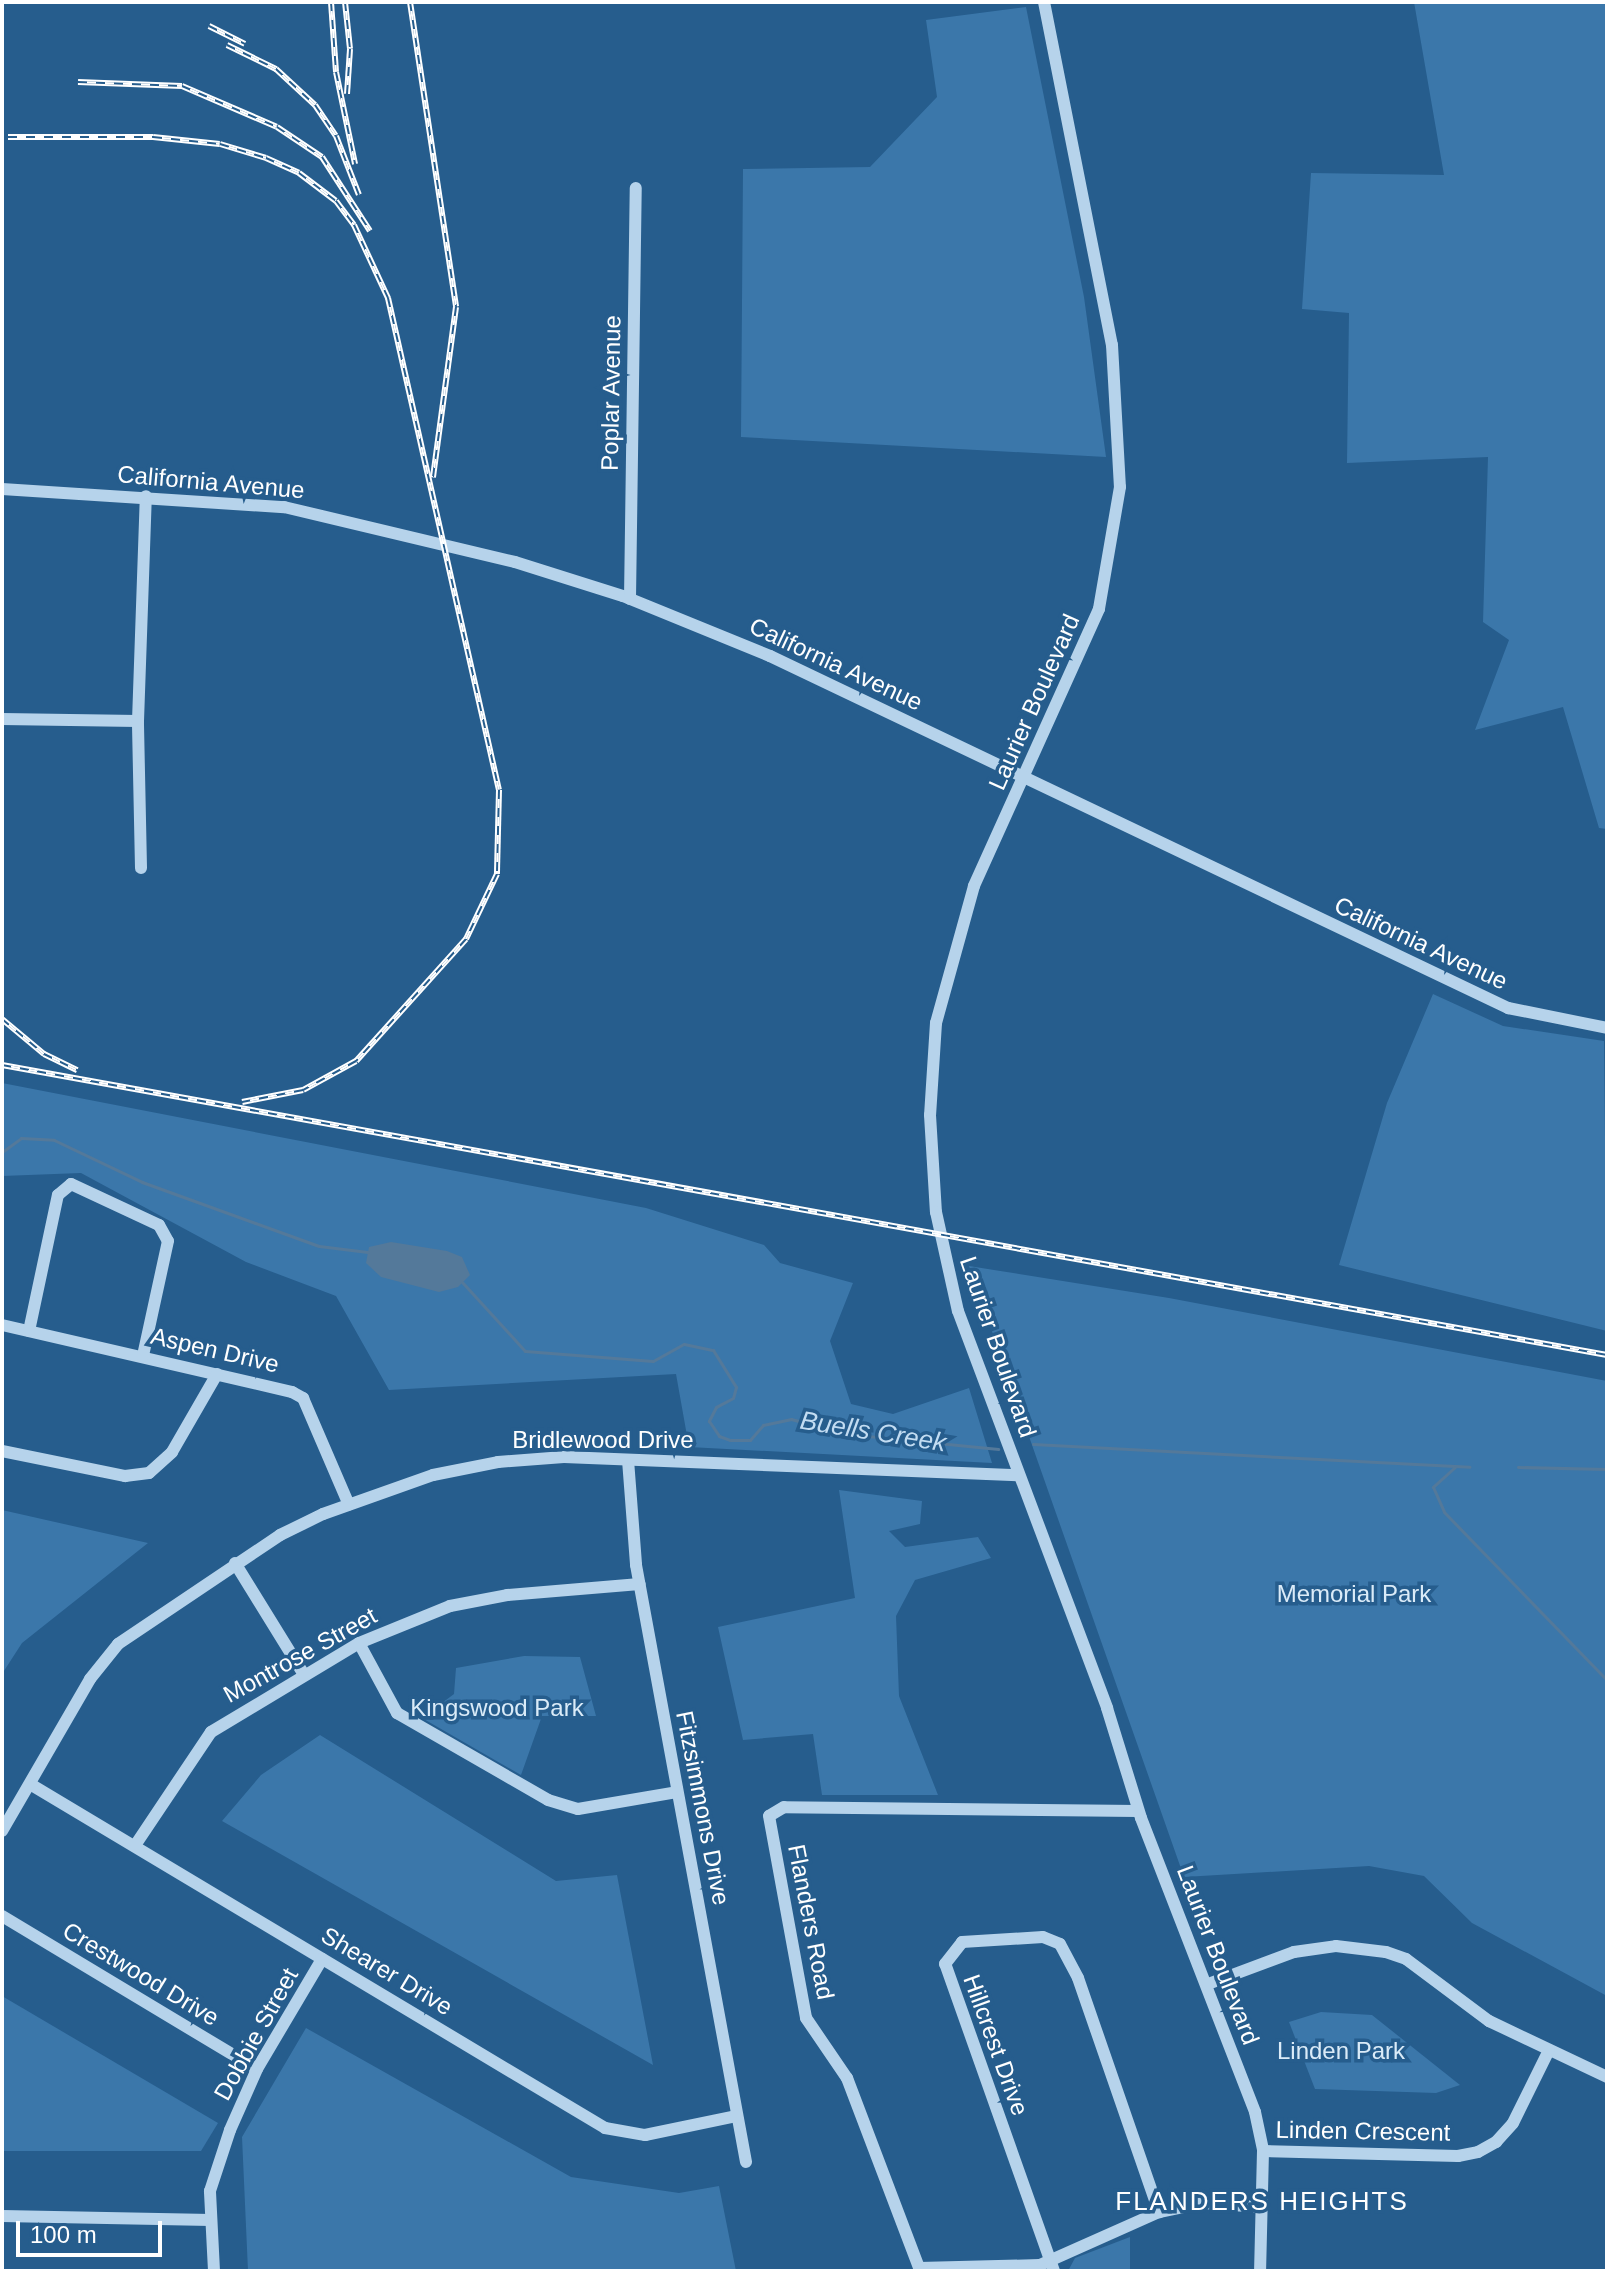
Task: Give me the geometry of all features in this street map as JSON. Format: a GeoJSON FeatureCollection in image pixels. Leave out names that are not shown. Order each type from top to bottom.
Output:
{"type":"FeatureCollection","features":[{"type":"Feature","properties":{"kind":"street","name":"Laurier Boulevard"},"geometry":{"type":"LineString","coordinates":[[1044,2],[1112,345],[1120,487],[1099,609],[1026,777],[974,886],[936,1023],[930,1115],[942,1247],[958,1311],[1107,1708],[1138,1811],[1208,1984],[1255,2112],[1263,2151],[1260,2271]]}},
{"type":"Feature","properties":{"kind":"street","name":"Poplar Avenue"},"geometry":{"type":"LineString","coordinates":[[630,599],[636,188]]}},
{"type":"Feature","properties":{"kind":"street","name":"California Avenue"},"geometry":{"type":"LineString","coordinates":[[2,489],[284,507],[369,524],[630,599],[770,656],[1508,1008],[1607,1028]]}},
{"type":"Feature","properties":{"kind":"street"},"geometry":{"type":"LineString","coordinates":[[141,868],[138,721],[146,496]]}},
{"type":"Feature","properties":{"kind":"street"},"geometry":{"type":"LineString","coordinates":[[2,719],[138,721]]}},
{"type":"Feature","properties":{"kind":"street"},"geometry":{"type":"LineString","coordinates":[[29,1331],[58,1195],[71,1184],[159,1225],[168,1241],[143,1356]]}},
{"type":"Feature","properties":{"kind":"street","name":"Aspen Drive"},"geometry":{"type":"LineString","coordinates":[[2,1325],[285,1389],[303,1398],[349,1505]]}},
{"type":"Feature","properties":{"kind":"street"},"geometry":{"type":"LineString","coordinates":[[2,1451],[125,1476],[149,1473],[172,1452],[217,1374]]}},
{"type":"Feature","properties":{"kind":"street","name":"Bridlewood Drive"},"geometry":{"type":"LineString","coordinates":[[2,1831],[90,1679],[118,1644],[280,1535],[349,1505],[433,1475],[498,1462],[628,1460],[1018,1475]]}},
{"type":"Feature","properties":{"kind":"street","name":"Fitzsimmons Drive"},"geometry":{"type":"LineString","coordinates":[[628,1460],[640,1584],[746,2162]]}},
{"type":"Feature","properties":{"kind":"street"},"geometry":{"type":"LineString","coordinates":[[235,1563],[303,1673]]}},
{"type":"Feature","properties":{"kind":"street","name":"Montrose Street"},"geometry":{"type":"LineString","coordinates":[[136,1844],[211,1732],[303,1673],[359,1643],[464,1603],[640,1584]]}},
{"type":"Feature","properties":{"kind":"street"},"geometry":{"type":"LineString","coordinates":[[359,1643],[397,1713],[548,1800],[578,1809],[677,1792]]}},
{"type":"Feature","properties":{"kind":"street","name":"Shearer Drive"},"geometry":{"type":"LineString","coordinates":[[30,1784],[136,1844],[605,2128],[645,2135],[737,2116]]}},
{"type":"Feature","properties":{"kind":"street","name":"Flanders Road"},"geometry":{"type":"LineString","coordinates":[[1138,1811],[784,1807],[769,1816],[806,2018],[847,2078],[919,2268],[1053,2265],[1159,2212],[1203,2203],[1261,2207]]}},
{"type":"Feature","properties":{"kind":"street","name":"Crestwood Drive"},"geometry":{"type":"LineString","coordinates":[[2,1916],[257,2069]]}},
{"type":"Feature","properties":{"kind":"street","name":"Hillcrest Drive"},"geometry":{"type":"LineString","coordinates":[[1053,2265],[945,1964],[962,1942],[1043,1937],[1060,1944],[1078,1978],[1159,2212]]}},
{"type":"Feature","properties":{"kind":"street"},"geometry":{"type":"LineString","coordinates":[[1208,1984],[1294,1952],[1363,1947],[1406,1959],[1489,2021],[1607,2077]]}},
{"type":"Feature","properties":{"kind":"street","name":"Dobbie Street"},"geometry":{"type":"LineString","coordinates":[[214,2271],[210,2191],[257,2069],[322,1959]]}},
{"type":"Feature","properties":{"kind":"street","name":"Linden Crescent"},"geometry":{"type":"LineString","coordinates":[[1263,2151],[1458,2156],[1478,2152],[1496,2142],[1513,2123],[1549,2050]]}},
{"type":"Feature","properties":{"kind":"street"},"geometry":{"type":"LineString","coordinates":[[2,2216],[211,2220]]}},
{"type":"Feature","properties":{"kind":"green space"},"geometry":{"type":"Polygon","coordinates":[[[1414,2],[1607,2],[1607,829],[1599,828],[1563,707],[1475,730],[1509,640],[1483,622],[1488,457],[1347,463],[1349,313],[1302,309],[1311,173],[1444,175],[1414,2]]]}},
{"type":"Feature","properties":{"kind":"green space"},"geometry":{"type":"Polygon","coordinates":[[[1026,7],[1084,297],[1106,457],[741,437],[743,169],[870,167],[937,97],[926,20],[1026,7]]]}},
{"type":"Feature","properties":{"kind":"green space"},"geometry":{"type":"Polygon","coordinates":[[[1433,994],[1503,1026],[1604,1041],[1607,1331],[1339,1265],[1387,1103],[1433,994]]]}},
{"type":"Feature","properties":{"kind":"green space"},"geometry":{"type":"Polygon","coordinates":[[[2,1083],[646,1208],[764,1245],[780,1263],[853,1283],[830,1341],[851,1404],[893,1414],[969,1388],[992,1463],[689,1447],[676,1374],[389,1390],[336,1296],[246,1262],[81,1173],[2,1176],[2,1083]]]}},
{"type":"Feature","properties":{"kind":"green space","name":"Memorial Park"},"geometry":{"type":"Polygon","coordinates":[[[969,1266],[1169,1298],[1607,1381],[1607,1996],[1472,1923],[1424,1876],[1369,1866],[1184,1877],[969,1266]]]}},
{"type":"Feature","properties":{"kind":"green space"},"geometry":{"type":"Polygon","coordinates":[[[839,1490],[922,1501],[920,1524],[889,1531],[905,1547],[978,1537],[991,1558],[915,1580],[896,1616],[899,1696],[938,1795],[822,1795],[813,1734],[743,1740],[718,1627],[855,1598],[839,1490]]]}},
{"type":"Feature","properties":{"kind":"green space"},"geometry":{"type":"Polygon","coordinates":[[[2,1510],[148,1543],[22,1643],[2,1674],[2,1510]]]}},
{"type":"Feature","properties":{"kind":"green space","name":"Kingswood Park"},"geometry":{"type":"Polygon","coordinates":[[[524,1656],[580,1657],[596,1716],[542,1716],[521,1775],[422,1718],[454,1694],[456,1668],[524,1656]]]}},
{"type":"Feature","properties":{"kind":"green space"},"geometry":{"type":"Polygon","coordinates":[[[320,1735],[556,1881],[617,1875],[653,2065],[222,1821],[261,1775],[320,1735]]]}},
{"type":"Feature","properties":{"kind":"green space"},"geometry":{"type":"Polygon","coordinates":[[[2,1996],[218,2123],[201,2151],[2,2151],[2,1996]]]}},
{"type":"Feature","properties":{"kind":"green space","name":"Linden Park"},"geometry":{"type":"Polygon","coordinates":[[[1321,2012],[1372,2015],[1460,2085],[1436,2093],[1315,2089],[1289,2022],[1321,2012]]]}},
{"type":"Feature","properties":{"kind":"green space"},"geometry":{"type":"Polygon","coordinates":[[[306,2028],[571,2177],[679,2193],[719,2186],[736,2271],[248,2271],[242,2137],[306,2028]]]}},
{"type":"Feature","properties":{"kind":"green space"},"geometry":{"type":"Polygon","coordinates":[[[1130,2237],[1130,2271],[1068,2271],[1075,2258],[1130,2237]]]}},
{"type":"Feature","properties":{"kind":"shaded area"},"geometry":{"type":"Polygon","coordinates":[[[391,1242],[447,1251],[462,1257],[470,1275],[458,1287],[439,1292],[381,1277],[366,1263],[369,1247],[391,1242]]]}},
{"type":"Feature","properties":{"kind":"waterway"},"geometry":{"type":"LineString","coordinates":[[2,1152],[21,1138],[54,1140],[142,1182],[319,1246],[368,1252]]}},
{"type":"Feature","properties":{"kind":"waterway","name":"Buells Creek"},"geometry":{"type":"LineString","coordinates":[[462,1282],[525,1351],[653,1361],[684,1344],[713,1350],[736,1387],[733,1398],[716,1407],[709,1421],[719,1436],[730,1440],[750,1440],[763,1425],[791,1419],[847,1434],[998,1449]]}},
{"type":"Feature","properties":{"kind":"waterway","name":"Buells Creek"},"geometry":{"type":"LineString","coordinates":[[1033,1444],[1469,1467]]}},
{"type":"Feature","properties":{"kind":"waterway"},"geometry":{"type":"LineString","coordinates":[[1455,1467],[1433,1487],[1444,1512],[1607,1680]]}},
{"type":"Feature","properties":{"kind":"waterway","name":"Buells Creek"},"geometry":{"type":"LineString","coordinates":[[1518,1467],[1607,1469]]}},
{"type":"Feature","properties":{"kind":"railway"},"geometry":{"type":"LineString","coordinates":[[331,2],[336,72],[355,164]]}},
{"type":"Feature","properties":{"kind":"railway"},"geometry":{"type":"LineString","coordinates":[[345,2],[350,49],[347,94]]}},
{"type":"Feature","properties":{"kind":"railway"},"geometry":{"type":"LineString","coordinates":[[410,2],[456,307],[433,477]]}},
{"type":"Feature","properties":{"kind":"railway"},"geometry":{"type":"LineString","coordinates":[[209,26],[245,44]]}},
{"type":"Feature","properties":{"kind":"railway"},"geometry":{"type":"LineString","coordinates":[[227,45],[276,69],[315,105],[336,136],[359,195]]}},
{"type":"Feature","properties":{"kind":"railway"},"geometry":{"type":"LineString","coordinates":[[78,82],[182,86],[277,127],[322,157],[370,231]]}},
{"type":"Feature","properties":{"kind":"railway"},"geometry":{"type":"LineString","coordinates":[[8,137],[153,137],[220,144],[266,158],[299,173],[336,201],[354,225],[388,298],[499,790],[497,874],[466,939],[356,1061],[303,1090],[242,1102]]}},
{"type":"Feature","properties":{"kind":"railway"},"geometry":{"type":"LineString","coordinates":[[2,1019],[44,1054],[77,1070]]}},
{"type":"Feature","properties":{"kind":"railway"},"geometry":{"type":"LineString","coordinates":[[2,1065],[1607,1355]]}},
{"type":"Feature","properties":{"kind":"district","name":"FLANDERS HEIGHTS"},"geometry":{"type":"Point","coordinates":[1262,2202]}}]}
